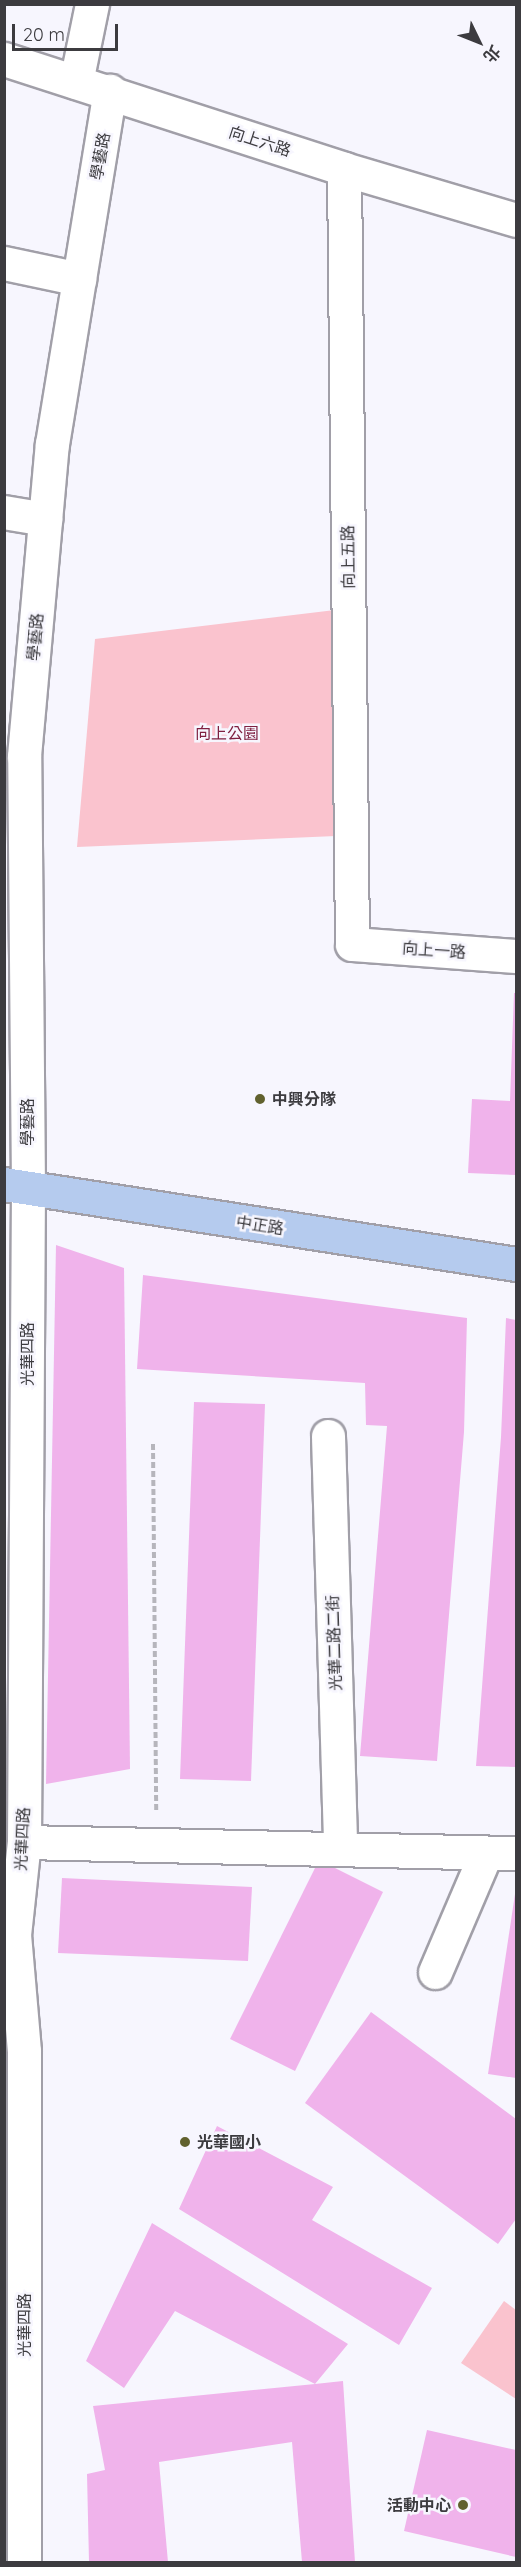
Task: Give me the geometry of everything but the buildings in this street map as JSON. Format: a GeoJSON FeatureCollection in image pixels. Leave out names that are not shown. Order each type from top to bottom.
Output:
{"type":"FeatureCollection","features":[{"type":"Feature","properties":{"kind":"main road","name":"中正路"},"geometry":{"type":"LineString","coordinates":[[16,1186],[516,1264]]}},
{"type":"Feature","properties":{"kind":"street"},"geometry":{"type":"LineString","coordinates":[[76,82],[92,4]]}},
{"type":"Feature","properties":{"kind":"street","name":"向上六路"},"geometry":{"type":"LineString","coordinates":[[4,59],[110,91],[344,169],[516,220]]}},
{"type":"Feature","properties":{"kind":"street","name":"學藝路"},"geometry":{"type":"LineString","coordinates":[[16,1186],[24,756],[52,444],[110,91]]}},
{"type":"Feature","properties":{"kind":"street","name":"向上五路"},"geometry":{"type":"LineString","coordinates":[[344,169],[351,944]]}},
{"type":"Feature","properties":{"kind":"street"},"geometry":{"type":"LineString","coordinates":[[4,263],[79,279]]}},
{"type":"Feature","properties":{"kind":"street"},"geometry":{"type":"LineString","coordinates":[[4,512],[45,519]]}},
{"type":"Feature","properties":{"kind":"street","name":"向上一路"},"geometry":{"type":"LineString","coordinates":[[351,944],[516,956]]}},
{"type":"Feature","properties":{"kind":"street","name":"光華四路"},"geometry":{"type":"LineString","coordinates":[[16,1186],[24,1842],[9,1932],[14,2049],[24,2562]]}},
{"type":"Feature","properties":{"kind":"street","name":"光華二路二街"},"geometry":{"type":"LineString","coordinates":[[328,1436],[340,1849]]}},
{"type":"Feature","properties":{"kind":"street"},"geometry":{"type":"LineString","coordinates":[[24,1842],[501,1853],[435,1972]]}},
{"type":"Feature","properties":{"kind":"path"},"geometry":{"type":"LineString","coordinates":[[153,1444],[157,1846]]}},
{"type":"Feature","properties":{"kind":"green space","name":"向上公園"},"geometry":{"type":"Polygon","coordinates":[[[335,610],[336,836],[77,847],[95,639],[335,610]]]}},
{"type":"Feature","properties":{"kind":"green space"},"geometry":{"type":"Polygon","coordinates":[[[504,2301],[516,2310],[516,2399],[461,2363],[504,2301]]]}},
{"type":"Feature","properties":{"kind":"place","name":"中興分隊"},"geometry":{"type":"Point","coordinates":[260,1099]}},
{"type":"Feature","properties":{"kind":"place","name":"光華國小"},"geometry":{"type":"Point","coordinates":[185,2142]}},
{"type":"Feature","properties":{"kind":"place","name":"活動中心"},"geometry":{"type":"Point","coordinates":[463,2505]}}]}
